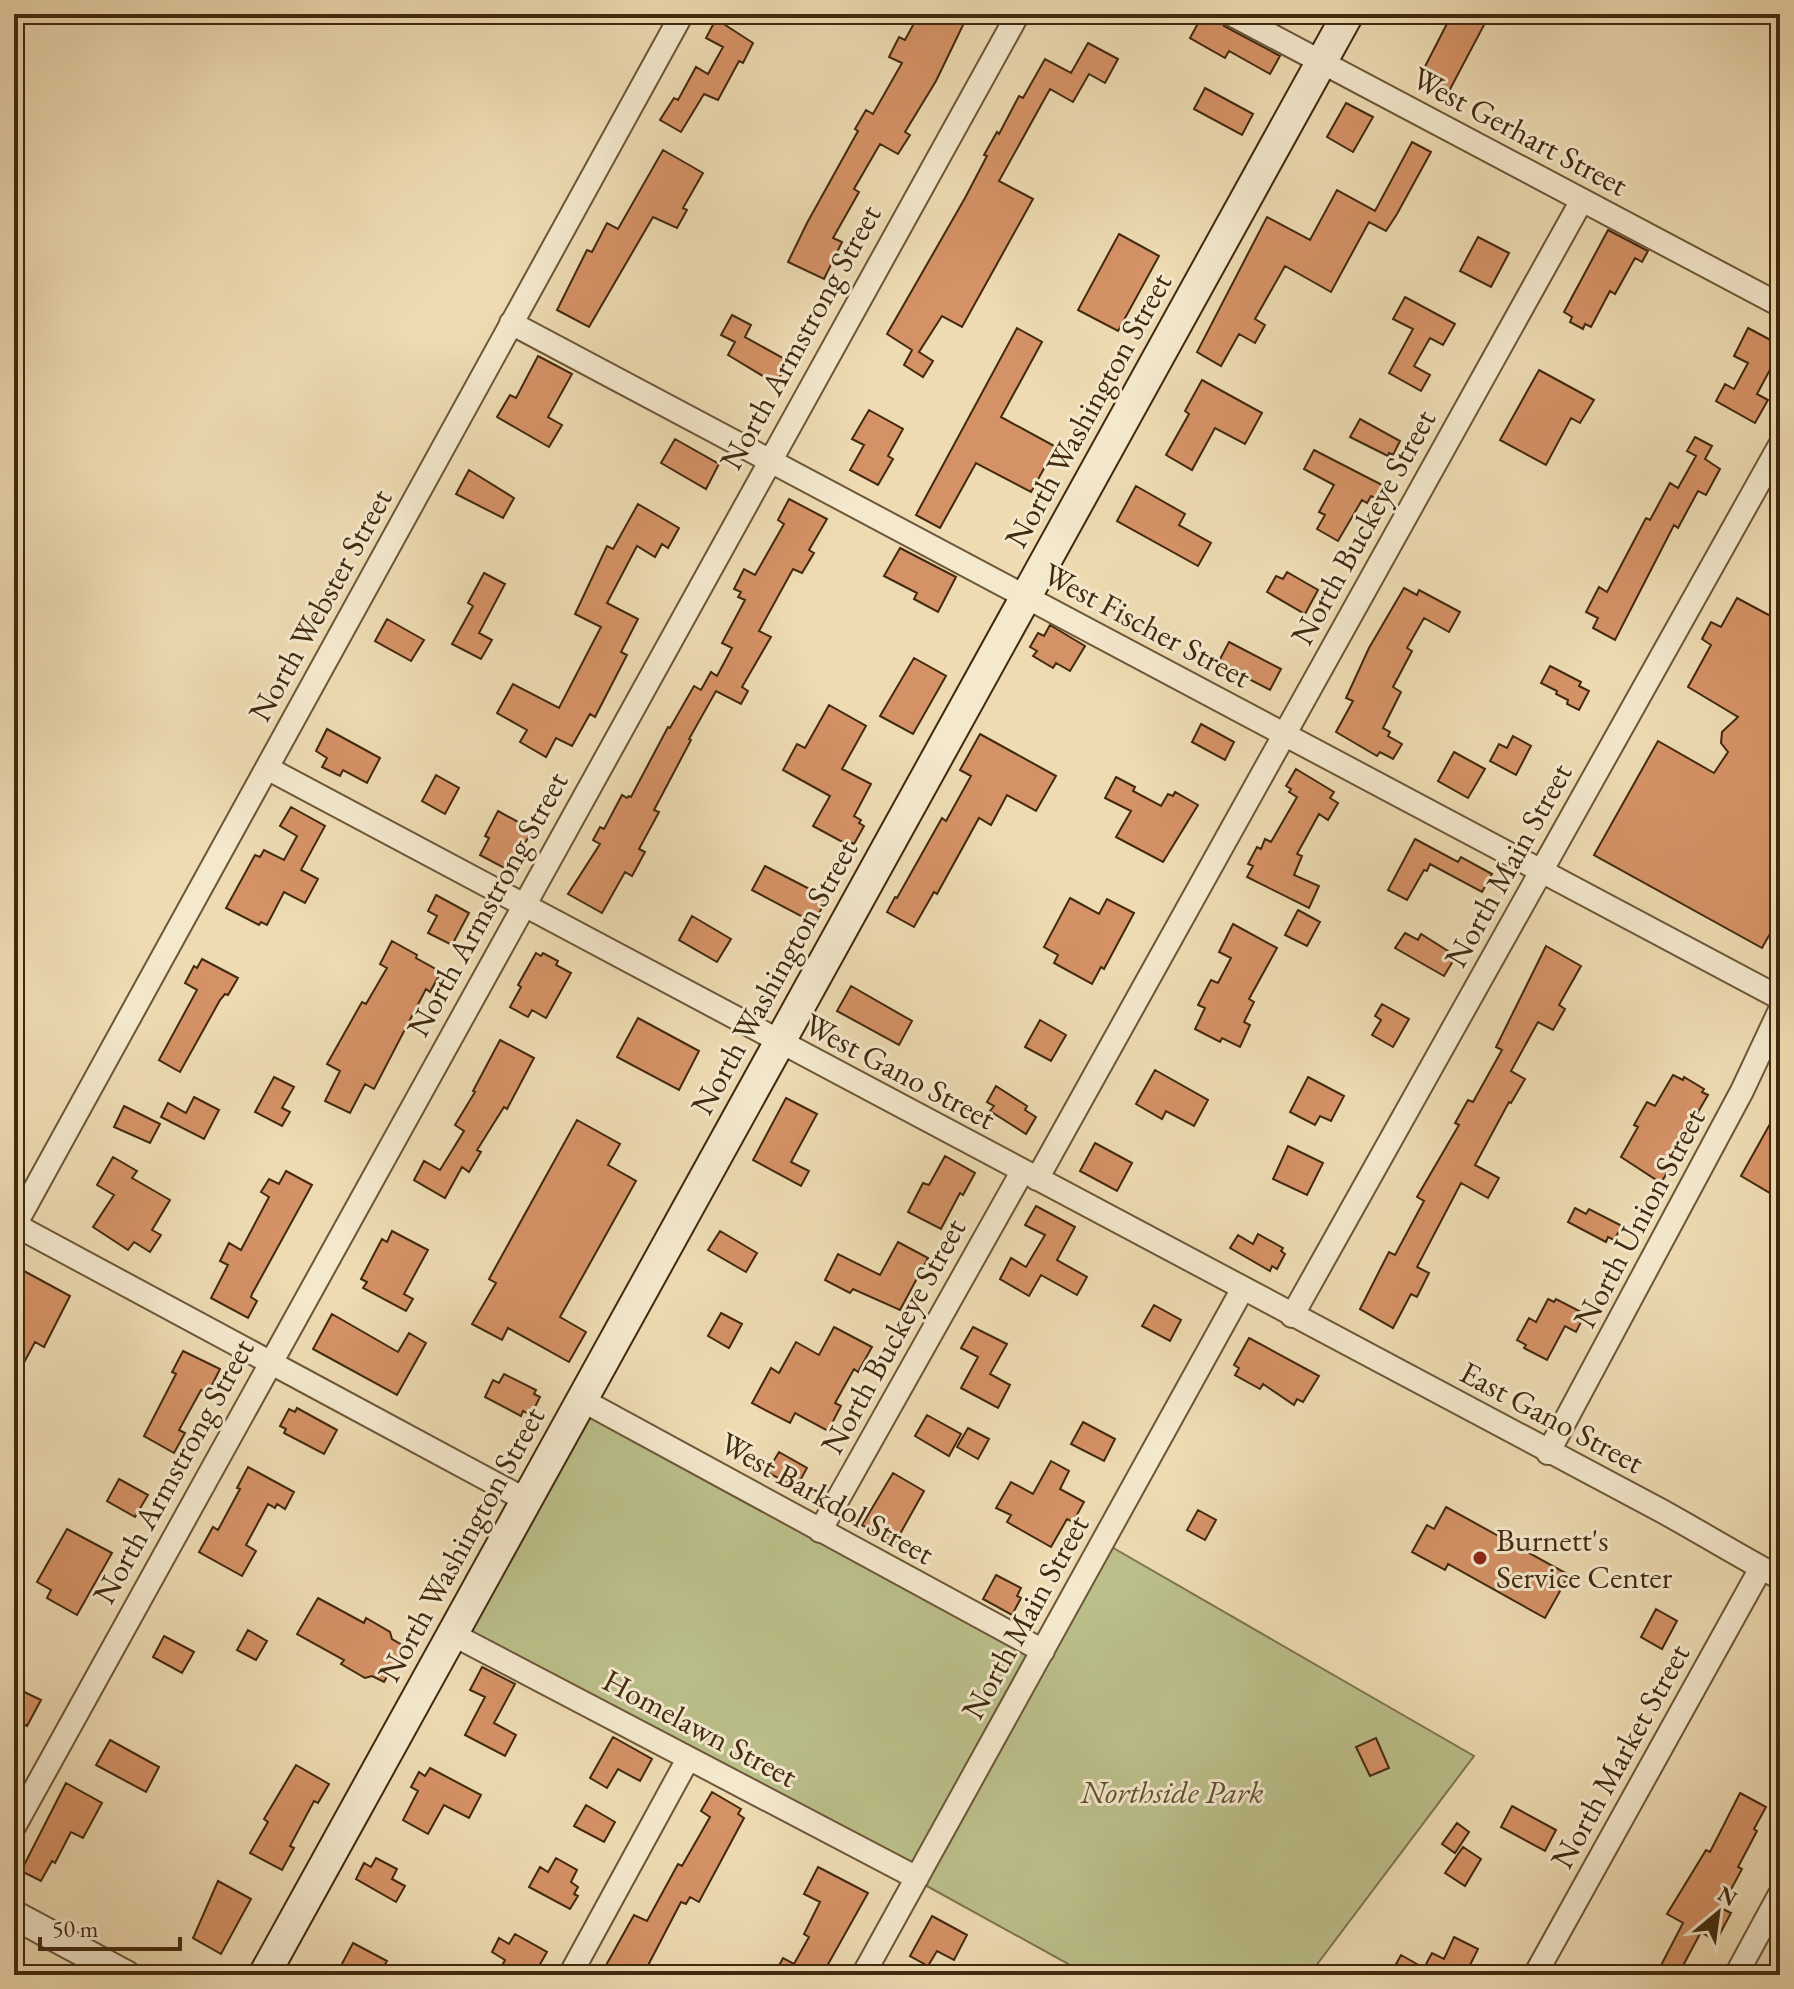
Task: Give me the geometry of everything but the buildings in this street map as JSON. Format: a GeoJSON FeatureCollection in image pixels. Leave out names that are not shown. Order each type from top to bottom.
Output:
{"type":"FeatureCollection","features":[{"type":"Feature","properties":{"kind":"main road","name":"North Washington Street"},"geometry":{"type":"LineString","coordinates":[[264,1975],[1348,14]]}},
{"type":"Feature","properties":{"kind":"street","name":"North Webster Street"},"geometry":{"type":"LineString","coordinates":[[15,1226],[682,14]]}},
{"type":"Feature","properties":{"kind":"street","name":"North Armstrong Street"},"geometry":{"type":"LineString","coordinates":[[14,1827],[1018,14]]}},
{"type":"Feature","properties":{"kind":"street","name":"West Gerhart Street"},"geometry":{"type":"LineString","coordinates":[[1231,14],[1780,305]]}},
{"type":"Feature","properties":{"kind":"street","name":"North Buckeye Street"},"geometry":{"type":"LineString","coordinates":[[820,1531],[1285,734],[1582,200]]}},
{"type":"Feature","properties":{"kind":"street","name":"West Fischer Street"},"geometry":{"type":"LineString","coordinates":[[511,323],[1780,998]]}},
{"type":"Feature","properties":{"kind":"street","name":"North Main Street"},"geometry":{"type":"LineString","coordinates":[[1292,1316],[1780,445]]}},
{"type":"Feature","properties":{"kind":"street","name":"West Gano Street"},"geometry":{"type":"LineString","coordinates":[[267,768],[1292,1316]]}},
{"type":"Feature","properties":{"kind":"street","name":"North Union Street"},"geometry":{"type":"LineString","coordinates":[[1548,1453],[1707,1158],[1780,1010]]}},
{"type":"Feature","properties":{"kind":"street"},"geometry":{"type":"LineString","coordinates":[[15,1226],[526,1500]]}},
{"type":"Feature","properties":{"kind":"street","name":"North Main Street"},"geometry":{"type":"LineString","coordinates":[[863,1975],[1242,1290]]}},
{"type":"Feature","properties":{"kind":"street","name":"East Gano Street"},"geometry":{"type":"LineString","coordinates":[[1292,1316],[1662,1511],[1771,1573]]}},
{"type":"Feature","properties":{"kind":"street","name":"West Barkdol Street"},"geometry":{"type":"LineString","coordinates":[[582,1400],[1043,1651]]}},
{"type":"Feature","properties":{"kind":"street","name":"North Market Street"},"geometry":{"type":"LineString","coordinates":[[1535,1975],[1771,1573]]}},
{"type":"Feature","properties":{"kind":"street","name":"Homelawn Street"},"geometry":{"type":"LineString","coordinates":[[452,1634],[917,1878]]}},
{"type":"Feature","properties":{"kind":"street"},"geometry":{"type":"LineString","coordinates":[[570,1975],[688,1759]]}},
{"type":"Feature","properties":{"kind":"street"},"geometry":{"type":"LineString","coordinates":[[1736,1975],[1780,1894]]}},
{"type":"Feature","properties":{"kind":"street"},"geometry":{"type":"LineString","coordinates":[[14,1915],[126,1975]]}},
{"type":"Feature","properties":{"kind":"green space","name":"Northside Park"},"geometry":{"type":"Polygon","coordinates":[[[582,1400],[1042,1651],[1103,1542],[1474,1756],[1309,1975],[1088,1975],[916,1880],[452,1634],[582,1400]]]}},
{"type":"Feature","properties":{"kind":"place","name":"Burnett's Service Center"},"geometry":{"type":"Point","coordinates":[1480,1558]}}]}
